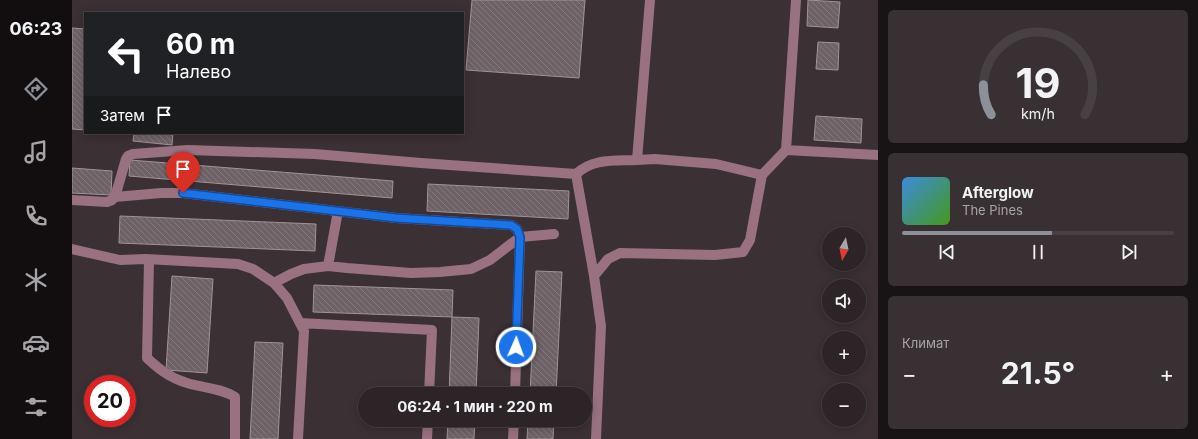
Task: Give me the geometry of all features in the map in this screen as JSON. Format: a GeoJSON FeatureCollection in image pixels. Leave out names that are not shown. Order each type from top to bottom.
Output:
{"type":"FeatureCollection","features":[{"type":"Feature","properties":{"kind":"lane"},"geometry":{"type":"LineString","coordinates":[[637,160],[650,0]]}},
{"type":"Feature","properties":{"kind":"lane"},"geometry":{"type":"LineString","coordinates":[[594,276],[608,259],[620,253],[715,255],[743,252],[750,240],[762,175],[786,150],[796,0]]}},
{"type":"Feature","properties":{"kind":"lane"},"geometry":{"type":"LineString","coordinates":[[115,197],[128,156],[133,154],[188,150],[315,154],[576,174],[584,166],[598,162],[655,159],[716,164],[762,175]]}},
{"type":"Feature","properties":{"kind":"lane"},"geometry":{"type":"LineString","coordinates":[[786,150],[878,155]]}},
{"type":"Feature","properties":{"kind":"lane"},"geometry":{"type":"LineString","coordinates":[[576,174],[594,276],[601,326],[596,439]]}},
{"type":"Feature","properties":{"kind":"lane"},"geometry":{"type":"LineString","coordinates":[[72,200],[107,202],[115,197],[161,193],[183,193],[396,218],[511,225],[517,229],[520,237],[515,387]]}},
{"type":"Feature","properties":{"kind":"lane"},"geometry":{"type":"LineString","coordinates":[[328,266],[338,211]]}},
{"type":"Feature","properties":{"kind":"lane"},"geometry":{"type":"LineString","coordinates":[[274,283],[304,269],[328,266],[411,273],[471,269],[490,260],[520,237],[554,234]]}},
{"type":"Feature","properties":{"kind":"lane"},"geometry":{"type":"LineString","coordinates":[[72,249],[120,260],[238,264],[253,269],[274,283],[287,298],[304,331],[298,439]]}},
{"type":"Feature","properties":{"kind":"lane"},"geometry":{"type":"LineString","coordinates":[[149,260],[147,358],[168,376],[187,383],[228,392],[235,397],[235,439]]}},
{"type":"Feature","properties":{"kind":"lane"},"geometry":{"type":"LineString","coordinates":[[300,323],[432,330],[429,387]]}},
{"type":"Feature","properties":{"kind":"lane"},"geometry":{"type":"LineString","coordinates":[[427,439],[428,427]]}},
{"type":"Feature","properties":{"kind":"lane"},"geometry":{"type":"LineString","coordinates":[[514,427],[514,439]]}},
{"type":"Feature","properties":{"kind":"building"},"geometry":{"type":"Polygon","coordinates":[[[472,0],[585,0],[579,78],[466,70],[472,0]]]}},
{"type":"Feature","properties":{"kind":"building"},"geometry":{"type":"Polygon","coordinates":[[[808,0],[840,2],[838,28],[807,26],[808,0]]]}},
{"type":"Feature","properties":{"kind":"building"},"geometry":{"type":"Polygon","coordinates":[[[72,28],[84,29],[84,130],[72,129],[72,28]]]}},
{"type":"Feature","properties":{"kind":"building"},"geometry":{"type":"Polygon","coordinates":[[[818,42],[839,43],[838,70],[816,69],[818,42]]]}},
{"type":"Feature","properties":{"kind":"building"},"geometry":{"type":"Polygon","coordinates":[[[816,116],[862,119],[861,143],[814,140],[816,116]]]}},
{"type":"Feature","properties":{"kind":"building"},"geometry":{"type":"Polygon","coordinates":[[[134,134],[173,134],[172,145],[133,141],[134,134]]]}},
{"type":"Feature","properties":{"kind":"building"},"geometry":{"type":"Polygon","coordinates":[[[130,160],[393,181],[392,198],[129,176],[130,160]]]}},
{"type":"Feature","properties":{"kind":"building"},"geometry":{"type":"Polygon","coordinates":[[[72,168],[112,171],[111,195],[72,193],[72,168]]]}},
{"type":"Feature","properties":{"kind":"building"},"geometry":{"type":"Polygon","coordinates":[[[428,184],[569,191],[568,219],[427,211],[428,184]]]}},
{"type":"Feature","properties":{"kind":"building"},"geometry":{"type":"Polygon","coordinates":[[[120,216],[316,224],[315,251],[119,243],[120,216]]]}},
{"type":"Feature","properties":{"kind":"building"},"geometry":{"type":"Polygon","coordinates":[[[536,271],[562,272],[556,387],[530,387],[536,271]]]}},
{"type":"Feature","properties":{"kind":"building"},"geometry":{"type":"Polygon","coordinates":[[[172,276],[213,279],[207,373],[166,370],[172,276]]]}},
{"type":"Feature","properties":{"kind":"building"},"geometry":{"type":"Polygon","coordinates":[[[314,285],[453,290],[452,317],[313,312],[314,285]]]}},
{"type":"Feature","properties":{"kind":"building"},"geometry":{"type":"Polygon","coordinates":[[[452,317],[479,318],[476,387],[449,387],[452,317]]]}},
{"type":"Feature","properties":{"kind":"building"},"geometry":{"type":"Polygon","coordinates":[[[255,342],[283,343],[278,439],[250,439],[255,342]]]}},
{"type":"Feature","properties":{"kind":"building"},"geometry":{"type":"Polygon","coordinates":[[[448,427],[475,427],[474,439],[447,439],[448,427]]]}},
{"type":"Feature","properties":{"kind":"building"},"geometry":{"type":"Polygon","coordinates":[[[528,427],[554,427],[553,439],[527,439],[528,427]]]}},
{"type":"Feature","properties":{"kind":"route"},"geometry":{"type":"LineString","coordinates":[[183,193],[396,218],[511,225],[517,229],[520,237],[516,347]]}}]}
